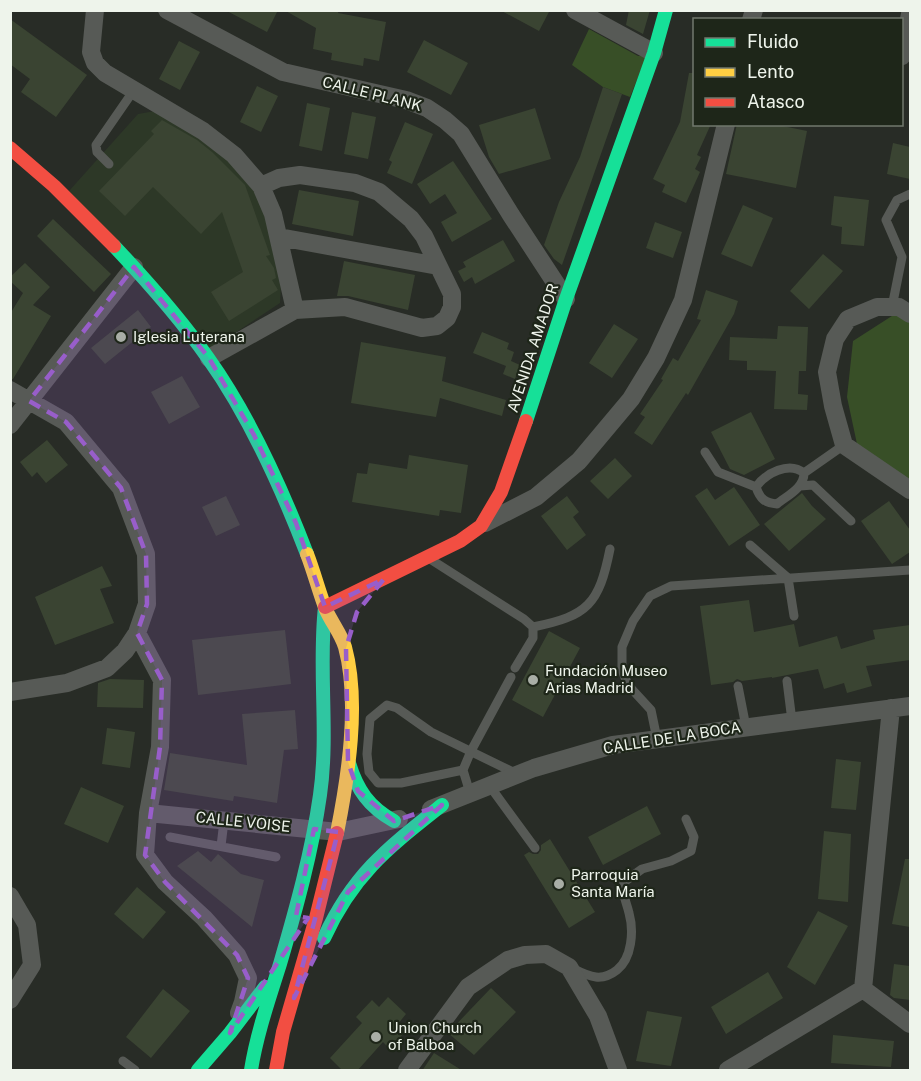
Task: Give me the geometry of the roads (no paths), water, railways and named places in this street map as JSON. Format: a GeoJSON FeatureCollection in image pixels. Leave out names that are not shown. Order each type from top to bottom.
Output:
{"type":"FeatureCollection","features":[{"type":"Feature","properties":{"kind":"main road","name":"AVENIDA AMADOR"},"geometry":{"type":"LineString","coordinates":[[325,607],[460,541],[481,526],[492,510],[501,492],[566,299],[654,53],[666,10]]}},
{"type":"Feature","properties":{"kind":"main road"},"geometry":{"type":"LineString","coordinates":[[10,148],[75,207],[134,267],[209,358],[254,435],[287,502],[307,550],[325,607],[346,648]]}},
{"type":"Feature","properties":{"kind":"main road"},"geometry":{"type":"LineString","coordinates":[[359,607],[384,579]]}},
{"type":"Feature","properties":{"kind":"main road"},"geometry":{"type":"LineString","coordinates":[[249,1070],[306,867],[320,794],[325,734],[322,632],[325,607]]}},
{"type":"Feature","properties":{"kind":"main road"},"geometry":{"type":"LineString","coordinates":[[276,1069],[283,1031],[324,892],[338,832],[348,762],[350,709],[346,648],[351,626]]}},
{"type":"Feature","properties":{"kind":"main road"},"geometry":{"type":"LineString","coordinates":[[348,762],[355,783],[363,797],[379,813],[394,821]]}},
{"type":"Feature","properties":{"kind":"main road"},"geometry":{"type":"LineString","coordinates":[[294,998],[334,915],[348,892],[393,846],[442,805]]}},
{"type":"Feature","properties":{"kind":"main road"},"geometry":{"type":"LineString","coordinates":[[198,1071],[257,999],[280,963]]}},
{"type":"Feature","properties":{"kind":"street"},"geometry":{"type":"LineString","coordinates":[[95,10],[91,52],[95,63],[105,74],[203,131],[234,155],[261,186],[273,214],[295,310]]}},
{"type":"Feature","properties":{"kind":"street","name":"CALLE PLANK"},"geometry":{"type":"LineString","coordinates":[[167,10],[283,72],[406,100],[427,108],[445,120],[461,134],[566,299]]}},
{"type":"Feature","properties":{"kind":"street"},"geometry":{"type":"LineString","coordinates":[[575,10],[654,53]]}},
{"type":"Feature","properties":{"kind":"street"},"geometry":{"type":"LineString","coordinates":[[903,51],[910,14]]}},
{"type":"Feature","properties":{"kind":"street"},"geometry":{"type":"LineString","coordinates":[[481,526],[536,497],[579,461],[631,399],[656,358],[683,300],[726,126]]}},
{"type":"Feature","properties":{"kind":"street"},"geometry":{"type":"LineString","coordinates":[[209,358],[295,310],[345,307],[422,328],[437,326],[447,318],[452,307],[452,294],[418,226],[379,192],[368,186],[300,175],[279,178],[261,186]]}},
{"type":"Feature","properties":{"kind":"street"},"geometry":{"type":"LineString","coordinates":[[279,237],[438,266]]}},
{"type":"Feature","properties":{"kind":"street"},"geometry":{"type":"LineString","coordinates":[[10,425],[134,267]]}},
{"type":"Feature","properties":{"kind":"street"},"geometry":{"type":"LineString","coordinates":[[910,314],[899,307],[877,307],[848,319],[835,339],[827,372],[833,406],[844,445],[910,490]]}},
{"type":"Feature","properties":{"kind":"street"},"geometry":{"type":"LineString","coordinates":[[10,390],[66,422],[121,488],[146,554],[147,604],[137,633],[107,669],[67,683],[10,692]]}},
{"type":"Feature","properties":{"kind":"street"},"geometry":{"type":"LineString","coordinates":[[137,633],[162,680],[160,747],[148,813],[145,855],[165,882],[204,918],[237,955],[248,978],[243,1002],[230,1033]]}},
{"type":"Feature","properties":{"kind":"street","name":"CALLE DE LA BOCA"},"geometry":{"type":"LineString","coordinates":[[338,832],[394,821],[442,805],[517,774],[613,745],[910,706]]}},
{"type":"Feature","properties":{"kind":"street"},"geometry":{"type":"LineString","coordinates":[[863,989],[891,708]]}},
{"type":"Feature","properties":{"kind":"street","name":"CALLE VOISE"},"geometry":{"type":"LineString","coordinates":[[148,813],[338,832]]}},
{"type":"Feature","properties":{"kind":"street"},"geometry":{"type":"LineString","coordinates":[[10,896],[27,925],[32,964],[10,1000]]}},
{"type":"Feature","properties":{"kind":"street"},"geometry":{"type":"LineString","coordinates":[[406,1071],[468,987],[508,960],[525,955],[546,954],[569,967],[598,1016],[618,1071]]}},
{"type":"Feature","properties":{"kind":"street"},"geometry":{"type":"LineString","coordinates":[[863,989],[910,1024]]}},
{"type":"Feature","properties":{"kind":"street"},"geometry":{"type":"LineString","coordinates":[[728,1071],[863,989]]}},
{"type":"Feature","properties":{"kind":"street"},"geometry":{"type":"LineString","coordinates":[[249,1070],[276,1069]]}},
{"type":"Feature","properties":{"kind":"lane"},"geometry":{"type":"LineString","coordinates":[[109,164],[97,152],[96,145],[134,90]]}},
{"type":"Feature","properties":{"kind":"lane"},"geometry":{"type":"LineString","coordinates":[[892,307],[902,257],[886,220],[897,200],[910,194]]}},
{"type":"Feature","properties":{"kind":"lane"},"geometry":{"type":"LineString","coordinates":[[804,473],[844,445]]}},
{"type":"Feature","properties":{"kind":"lane"},"geometry":{"type":"LineString","coordinates":[[705,452],[718,472],[756,487]]}},
{"type":"Feature","properties":{"kind":"lane"},"geometry":{"type":"LineString","coordinates":[[788,467],[797,467],[804,473],[804,480],[800,486],[777,504],[768,503],[759,496],[756,487],[761,480],[788,467]]}},
{"type":"Feature","properties":{"kind":"lane"},"geometry":{"type":"LineString","coordinates":[[800,486],[813,485],[851,521]]}},
{"type":"Feature","properties":{"kind":"lane"},"geometry":{"type":"LineString","coordinates":[[750,545],[788,578],[794,616]]}},
{"type":"Feature","properties":{"kind":"lane"},"geometry":{"type":"LineString","coordinates":[[533,627],[560,622],[583,611],[597,594],[605,574],[610,549]]}},
{"type":"Feature","properties":{"kind":"lane"},"geometry":{"type":"LineString","coordinates":[[428,557],[533,627],[533,638],[471,751],[463,770],[470,793]]}},
{"type":"Feature","properties":{"kind":"lane"},"geometry":{"type":"LineString","coordinates":[[657,739],[651,710],[628,685],[622,670],[622,646],[633,621],[650,596],[672,586],[910,570]]}},
{"type":"Feature","properties":{"kind":"lane"},"geometry":{"type":"LineString","coordinates":[[787,681],[792,721]]}},
{"type":"Feature","properties":{"kind":"lane"},"geometry":{"type":"LineString","coordinates":[[738,686],[746,727]]}},
{"type":"Feature","properties":{"kind":"lane"},"geometry":{"type":"LineString","coordinates":[[463,770],[401,783],[378,783],[369,772],[367,754],[370,719],[387,705],[398,708],[430,732],[517,774]]}},
{"type":"Feature","properties":{"kind":"lane"},"geometry":{"type":"LineString","coordinates":[[489,785],[536,848]]}},
{"type":"Feature","properties":{"kind":"lane"},"geometry":{"type":"LineString","coordinates":[[569,967],[594,978],[610,975],[624,964],[631,943],[630,915],[622,894],[624,882],[642,869],[671,861],[691,851],[694,837],[686,819]]}},
{"type":"Feature","properties":{"kind":"lane"},"geometry":{"type":"LineString","coordinates":[[221,846],[224,821]]}},
{"type":"Feature","properties":{"kind":"lane"},"geometry":{"type":"LineString","coordinates":[[170,837],[276,857]]}},
{"type":"Feature","properties":{"kind":"lane"},"geometry":{"type":"LineString","coordinates":[[123,1061],[135,1071]]}},
{"type":"Feature","properties":{"kind":"place","name":"Iglesia Luterana"},"geometry":{"type":"Point","coordinates":[121,337]}},
{"type":"Feature","properties":{"kind":"place","name":"Fundación Museo Arias Madrid"},"geometry":{"type":"Point","coordinates":[533,680]}},
{"type":"Feature","properties":{"kind":"place","name":"Parroquia Santa María"},"geometry":{"type":"Point","coordinates":[559,884]}},
{"type":"Feature","properties":{"kind":"place","name":"Union Church of Balboa"},"geometry":{"type":"Point","coordinates":[376,1037]}}]}
